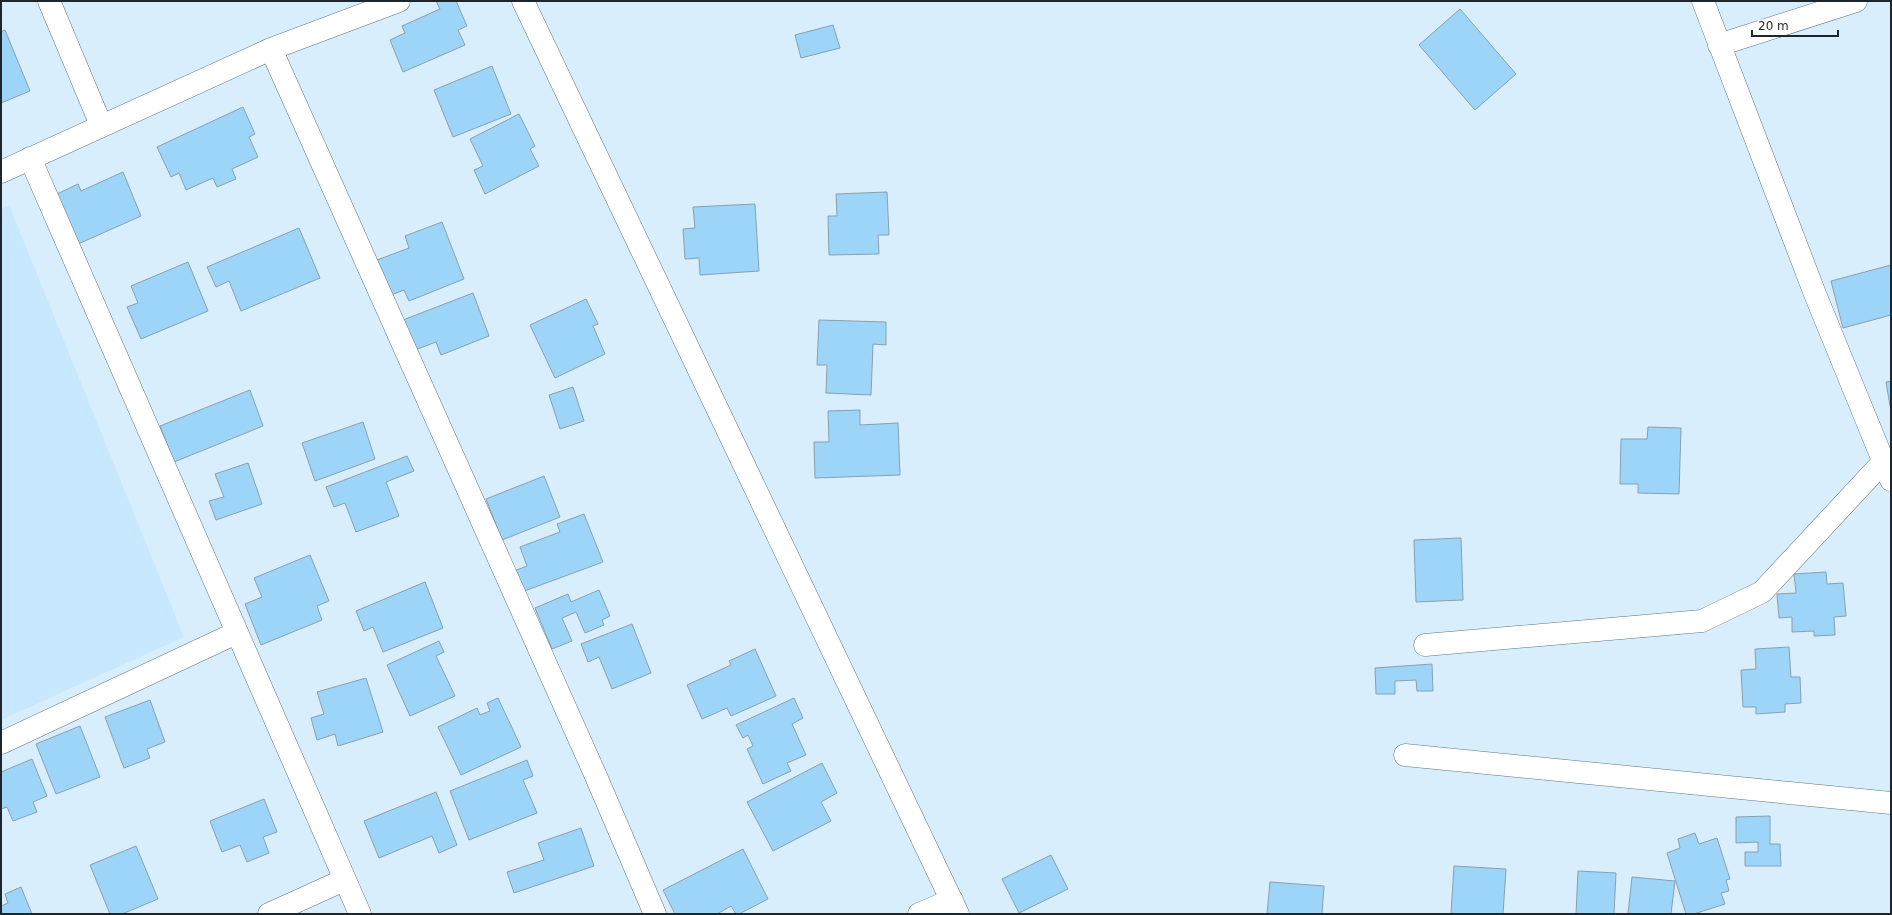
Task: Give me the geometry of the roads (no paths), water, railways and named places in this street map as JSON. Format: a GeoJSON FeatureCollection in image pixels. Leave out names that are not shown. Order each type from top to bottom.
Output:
{"type":"FeatureCollection","features":[{"type":"Feature","properties":{"kind":"street"},"geometry":{"type":"LineString","coordinates":[[49,1],[101,125]]}},
{"type":"Feature","properties":{"kind":"street"},"geometry":{"type":"LineString","coordinates":[[1,172],[101,125],[271,49],[399,1]]}},
{"type":"Feature","properties":{"kind":"street"},"geometry":{"type":"LineString","coordinates":[[523,1],[955,907],[920,914]]}},
{"type":"Feature","properties":{"kind":"street"},"geometry":{"type":"LineString","coordinates":[[1425,645],[1702,621],[1762,592],[1888,470],[1815,294],[1703,1]]}},
{"type":"Feature","properties":{"kind":"street"},"geometry":{"type":"LineString","coordinates":[[1719,45],[1856,1]]}},
{"type":"Feature","properties":{"kind":"street"},"geometry":{"type":"LineString","coordinates":[[271,49],[592,767],[655,914]]}},
{"type":"Feature","properties":{"kind":"street"},"geometry":{"type":"LineString","coordinates":[[30,158],[236,633],[360,914]]}},
{"type":"Feature","properties":{"kind":"street"},"geometry":{"type":"LineString","coordinates":[[1,743],[236,633]]}},
{"type":"Feature","properties":{"kind":"street"},"geometry":{"type":"LineString","coordinates":[[1404,755],[1891,803]]}},
{"type":"Feature","properties":{"kind":"street"},"geometry":{"type":"LineString","coordinates":[[269,914],[344,880]]}}]}
